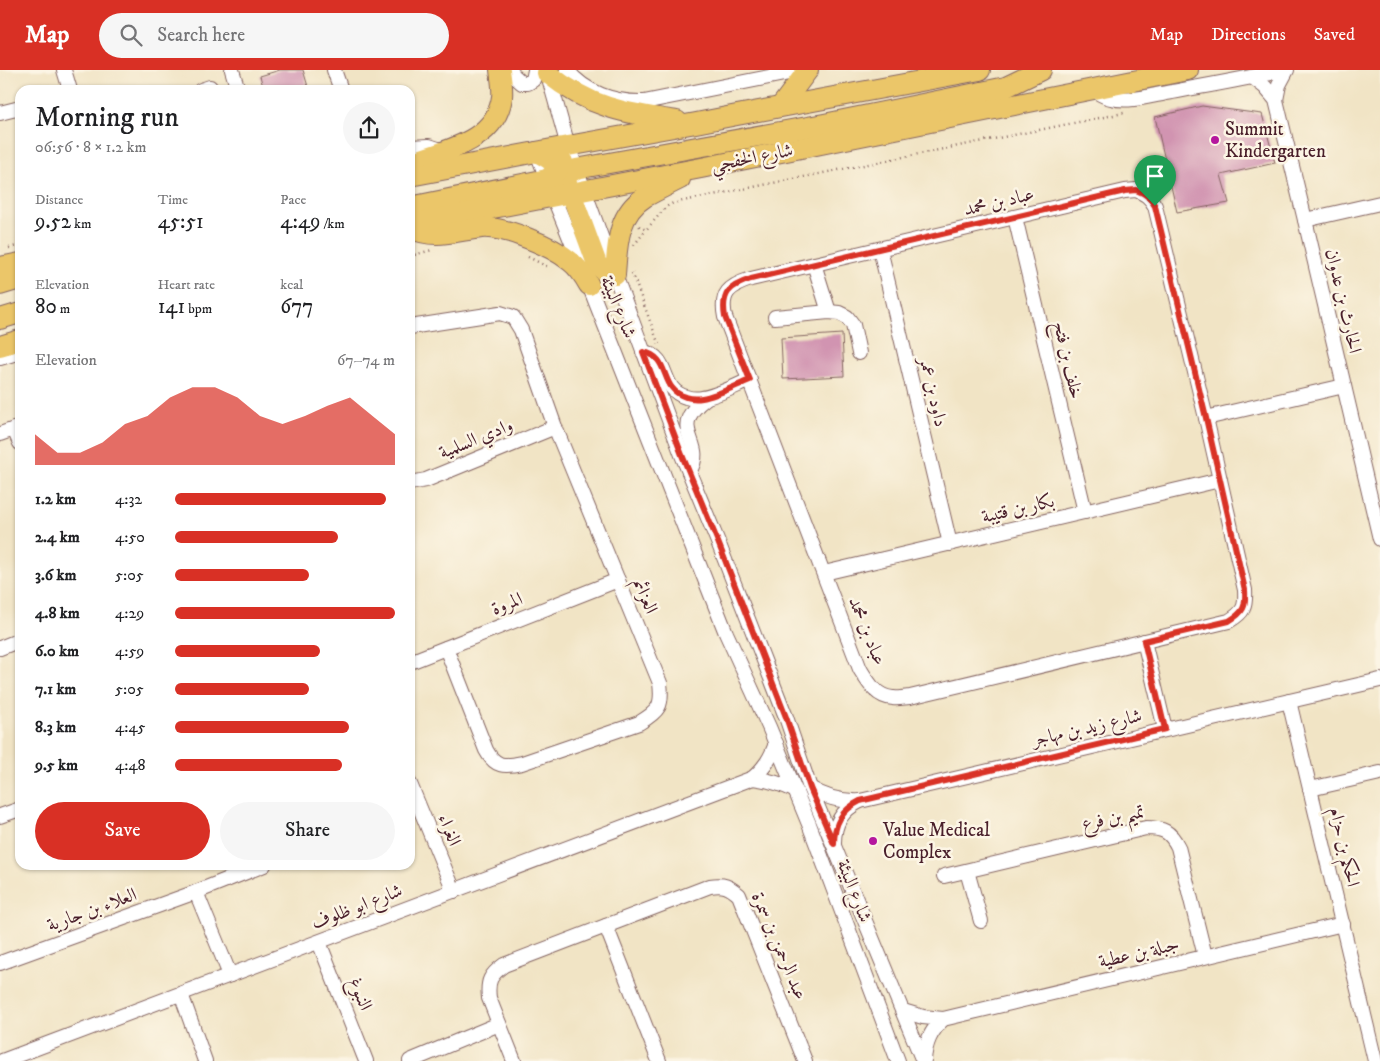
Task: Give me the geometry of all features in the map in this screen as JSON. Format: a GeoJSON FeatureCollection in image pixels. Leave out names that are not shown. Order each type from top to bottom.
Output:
{"type":"FeatureCollection","features":[{"type":"Feature","properties":{"kind":"highway"},"geometry":{"type":"LineString","coordinates":[[415,161],[474,139],[485,130],[493,121],[500,108],[502,96],[500,70]]}},
{"type":"Feature","properties":{"kind":"highway"},"geometry":{"type":"LineString","coordinates":[[781,106],[808,70]]}},
{"type":"Feature","properties":{"kind":"highway"},"geometry":{"type":"LineString","coordinates":[[415,175],[980,70]]}},
{"type":"Feature","properties":{"kind":"highway"},"geometry":{"type":"LineString","coordinates":[[415,206],[565,182],[815,126],[1006,87],[1041,70]]}},
{"type":"Feature","properties":{"kind":"highway","name":"شارع الخفجي"},"geometry":{"type":"LineString","coordinates":[[415,225],[565,182],[700,168],[1188,70]]}},
{"type":"Feature","properties":{"kind":"highway"},"geometry":{"type":"LineString","coordinates":[[543,71],[582,97],[607,108],[635,115],[696,123]]}},
{"type":"Feature","properties":{"kind":"highway"},"geometry":{"type":"LineString","coordinates":[[565,182],[568,146]]}},
{"type":"Feature","properties":{"kind":"highway"},"geometry":{"type":"LineString","coordinates":[[537,152],[549,158],[565,182],[597,264],[606,273],[623,274],[617,247],[624,218],[632,209],[643,198],[700,168]]}},
{"type":"Feature","properties":{"kind":"highway"},"geometry":{"type":"LineString","coordinates":[[415,228],[425,233],[435,234],[482,228],[512,232],[556,250],[578,268],[589,284]]}},
{"type":"Feature","properties":{"kind":"highway"},"geometry":{"type":"LineString","coordinates":[[0,267],[15,264]]}},
{"type":"Feature","properties":{"kind":"highway"},"geometry":{"type":"LineString","coordinates":[[0,285],[15,280]]}},
{"type":"Feature","properties":{"kind":"highway"},"geometry":{"type":"LineString","coordinates":[[0,319],[15,314]]}},
{"type":"Feature","properties":{"kind":"highway"},"geometry":{"type":"LineString","coordinates":[[0,346],[15,342]]}},
{"type":"Feature","properties":{"kind":"street"},"geometry":{"type":"LineString","coordinates":[[64,70],[68,85]]}},
{"type":"Feature","properties":{"kind":"street"},"geometry":{"type":"LineString","coordinates":[[232,70],[236,85]]}},
{"type":"Feature","properties":{"kind":"street"},"geometry":{"type":"LineString","coordinates":[[334,70],[339,85]]}},
{"type":"Feature","properties":{"kind":"street"},"geometry":{"type":"LineString","coordinates":[[512,70],[513,75],[522,83],[534,80],[543,71],[568,146]]}},
{"type":"Feature","properties":{"kind":"street"},"geometry":{"type":"LineString","coordinates":[[567,70],[574,79],[586,88],[625,102],[644,102],[804,70]]}},
{"type":"Feature","properties":{"kind":"street"},"geometry":{"type":"LineString","coordinates":[[1093,90],[1102,96],[1111,98],[1141,98],[1283,70]]}},
{"type":"Feature","properties":{"kind":"street"},"geometry":{"type":"LineString","coordinates":[[1276,100],[1279,85],[1288,70]]}},
{"type":"Feature","properties":{"kind":"street"},"geometry":{"type":"LineString","coordinates":[[1252,77],[1265,87],[1276,100]]}},
{"type":"Feature","properties":{"kind":"street","name":"الحارث بن عدوان"},"geometry":{"type":"LineString","coordinates":[[1276,100],[1306,220],[1380,539]]}},
{"type":"Feature","properties":{"kind":"street"},"geometry":{"type":"LineString","coordinates":[[0,113],[15,109]]}},
{"type":"Feature","properties":{"kind":"street"},"geometry":{"type":"LineString","coordinates":[[415,147],[429,146],[444,151]]}},
{"type":"Feature","properties":{"kind":"street","name":"شارع البيئة"},"geometry":{"type":"LineString","coordinates":[[565,182],[589,284],[726,633],[796,791],[898,1058]]}},
{"type":"Feature","properties":{"kind":"street","name":"عباد بن محمد"},"geometry":{"type":"LineString","coordinates":[[1136,190],[1145,193],[1155,206],[1206,418],[1246,601],[1238,615],[1229,621],[920,694],[893,698],[882,695],[874,690],[860,669],[725,317],[724,298],[728,291],[737,284],[751,279],[1015,217],[1136,190]]}},
{"type":"Feature","properties":{"kind":"street"},"geometry":{"type":"LineString","coordinates":[[1306,220],[1380,203]]}},
{"type":"Feature","properties":{"kind":"street","name":"خلف بن فتح"},"geometry":{"type":"LineString","coordinates":[[1015,217],[1085,512]]}},
{"type":"Feature","properties":{"kind":"street","name":"داود بن عمر"},"geometry":{"type":"LineString","coordinates":[[880,249],[950,544]]}},
{"type":"Feature","properties":{"kind":"street"},"geometry":{"type":"LineString","coordinates":[[814,264],[829,312]]}},
{"type":"Feature","properties":{"kind":"street","name":"شارع البيئة"},"geometry":{"type":"LineString","coordinates":[[623,274],[643,352],[786,717],[810,788],[923,1061]]}},
{"type":"Feature","properties":{"kind":"street"},"geometry":{"type":"LineString","coordinates":[[775,317],[829,312],[839,313],[851,321],[855,330],[859,353]]}},
{"type":"Feature","properties":{"kind":"street","name":"العزائم"},"geometry":{"type":"LineString","coordinates":[[415,326],[500,313],[513,317],[521,330],[556,427],[660,683],[662,697],[659,706],[650,716],[639,723],[522,763],[500,765],[491,759],[486,750],[446,648]]}},
{"type":"Feature","properties":{"kind":"street"},"geometry":{"type":"LineString","coordinates":[[643,352],[649,353],[659,360],[674,391],[691,398],[706,398]]}},
{"type":"Feature","properties":{"kind":"street"},"geometry":{"type":"LineString","coordinates":[[0,358],[15,354]]}},
{"type":"Feature","properties":{"kind":"street"},"geometry":{"type":"LineString","coordinates":[[689,472],[695,455],[688,429],[688,418],[693,409],[706,398],[750,380]]}},
{"type":"Feature","properties":{"kind":"street"},"geometry":{"type":"LineString","coordinates":[[1206,418],[1344,386]]}},
{"type":"Feature","properties":{"kind":"street","name":"وادي السلمية"},"geometry":{"type":"LineString","coordinates":[[415,482],[426,480],[556,427]]}},
{"type":"Feature","properties":{"kind":"street"},"geometry":{"type":"LineString","coordinates":[[0,434],[15,429]]}},
{"type":"Feature","properties":{"kind":"street","name":"بكار بن قتيبة"},"geometry":{"type":"LineString","coordinates":[[824,573],[1220,480]]}},
{"type":"Feature","properties":{"kind":"street","name":"المروة"},"geometry":{"type":"LineString","coordinates":[[415,660],[618,580]]}},
{"type":"Feature","properties":{"kind":"street"},"geometry":{"type":"LineString","coordinates":[[1144,641],[1165,729]]}},
{"type":"Feature","properties":{"kind":"street"},"geometry":{"type":"LineString","coordinates":[[0,648],[15,642]]}},
{"type":"Feature","properties":{"kind":"street","name":"شارع زيد بن مهاجر"},"geometry":{"type":"LineString","coordinates":[[810,788],[829,798],[860,801],[1380,680]]}},
{"type":"Feature","properties":{"kind":"street","name":"الحكم بن حزام"},"geometry":{"type":"LineString","coordinates":[[1290,701],[1375,1061]]}},
{"type":"Feature","properties":{"kind":"street","name":"شارع ابو ظلوف"},"geometry":{"type":"LineString","coordinates":[[2,1061],[753,778],[764,768],[771,757],[776,743]]}},
{"type":"Feature","properties":{"kind":"street"},"geometry":{"type":"LineString","coordinates":[[1310,789],[1380,773]]}},
{"type":"Feature","properties":{"kind":"street"},"geometry":{"type":"LineString","coordinates":[[753,778],[775,782],[796,791]]}},
{"type":"Feature","properties":{"kind":"street","name":"الغراء"},"geometry":{"type":"LineString","coordinates":[[415,796],[454,890]]}},
{"type":"Feature","properties":{"kind":"street","name":"شارع زيد بن مهاجر"},"geometry":{"type":"LineString","coordinates":[[834,844],[834,835],[839,818],[845,810],[860,801]]}},
{"type":"Feature","properties":{"kind":"street"},"geometry":{"type":"LineString","coordinates":[[0,816],[15,811]]}},
{"type":"Feature","properties":{"kind":"street","name":"تميم بن فرع"},"geometry":{"type":"LineString","coordinates":[[944,876],[1146,828],[1157,828],[1167,832],[1174,838],[1178,847],[1205,956]]}},
{"type":"Feature","properties":{"kind":"street","name":"العلاء بن جارية"},"geometry":{"type":"LineString","coordinates":[[0,963],[251,870]]}},
{"type":"Feature","properties":{"kind":"street"},"geometry":{"type":"LineString","coordinates":[[967,871],[981,921]]}},
{"type":"Feature","properties":{"kind":"street","name":"عبد الرحمن بن سمرة"},"geometry":{"type":"LineString","coordinates":[[514,1061],[489,998],[488,987],[490,978],[496,971],[504,965],[710,886],[719,885],[730,887],[739,895],[744,905],[805,1061]]}},
{"type":"Feature","properties":{"kind":"street"},"geometry":{"type":"LineString","coordinates":[[196,892],[230,975]]}},
{"type":"Feature","properties":{"kind":"street","name":"جبلة بن عطية"},"geometry":{"type":"LineString","coordinates":[[903,1011],[923,1017],[943,1018],[1343,924]]}},
{"type":"Feature","properties":{"kind":"street"},"geometry":{"type":"LineString","coordinates":[[606,926],[659,1061]]}},
{"type":"Feature","properties":{"kind":"street","name":"النبوغ"},"geometry":{"type":"LineString","coordinates":[[319,942],[366,1061]]}},
{"type":"Feature","properties":{"kind":"street"},"geometry":{"type":"LineString","coordinates":[[180,994],[204,1061]]}},
{"type":"Feature","properties":{"kind":"street"},"geometry":{"type":"LineString","coordinates":[[923,1061],[924,1049],[928,1038],[943,1018]]}},
{"type":"Feature","properties":{"kind":"street"},"geometry":{"type":"LineString","coordinates":[[410,1061],[499,1024]]}},
{"type":"Feature","properties":{"kind":"path"},"geometry":{"type":"LineString","coordinates":[[630,251],[666,207],[673,203],[1129,112]]}},
{"type":"Feature","properties":{"kind":"path"},"geometry":{"type":"LineString","coordinates":[[624,218],[646,230]]}},
{"type":"Feature","properties":{"kind":"path"},"geometry":{"type":"LineString","coordinates":[[415,255],[439,249]]}},
{"type":"Feature","properties":{"kind":"path"},"geometry":{"type":"LineString","coordinates":[[526,256],[549,267]]}},
{"type":"Feature","properties":{"kind":"path"},"geometry":{"type":"LineString","coordinates":[[623,274],[662,352]]}},
{"type":"Feature","properties":{"kind":"building"},"geometry":{"type":"Polygon","coordinates":[[[280,70],[303,70],[308,85],[263,85],[260,76],[280,70]]]}},
{"type":"Feature","properties":{"kind":"building","name":"Summit Kindergarten"},"geometry":{"type":"Polygon","coordinates":[[[1202,106],[1262,114],[1275,163],[1221,175],[1229,203],[1177,212],[1155,117],[1202,106]]]}},
{"type":"Feature","properties":{"kind":"building"},"geometry":{"type":"Polygon","coordinates":[[[842,334],[844,376],[783,379],[781,338],[842,334]]]}},
{"type":"Feature","properties":{"kind":"place","name":"Summit Kindergarten"},"geometry":{"type":"Point","coordinates":[1215,140]}},
{"type":"Feature","properties":{"kind":"place","name":"Value Medical Complex"},"geometry":{"type":"Point","coordinates":[873,841]}},
{"type":"Feature","properties":{"kind":"route"},"geometry":{"type":"LineString","coordinates":[[1136,190],[1145,193],[1155,206],[1245,590],[1246,601],[1243,609],[1229,621],[1144,641],[1165,729],[860,801],[845,810],[839,818],[834,835],[834,844],[810,788],[786,717],[643,352],[649,353],[659,360],[670,387],[674,391],[691,398],[706,398],[750,380],[725,317],[723,307],[724,298],[728,291],[737,284],[751,279],[1125,191],[1136,190]]}}]}
